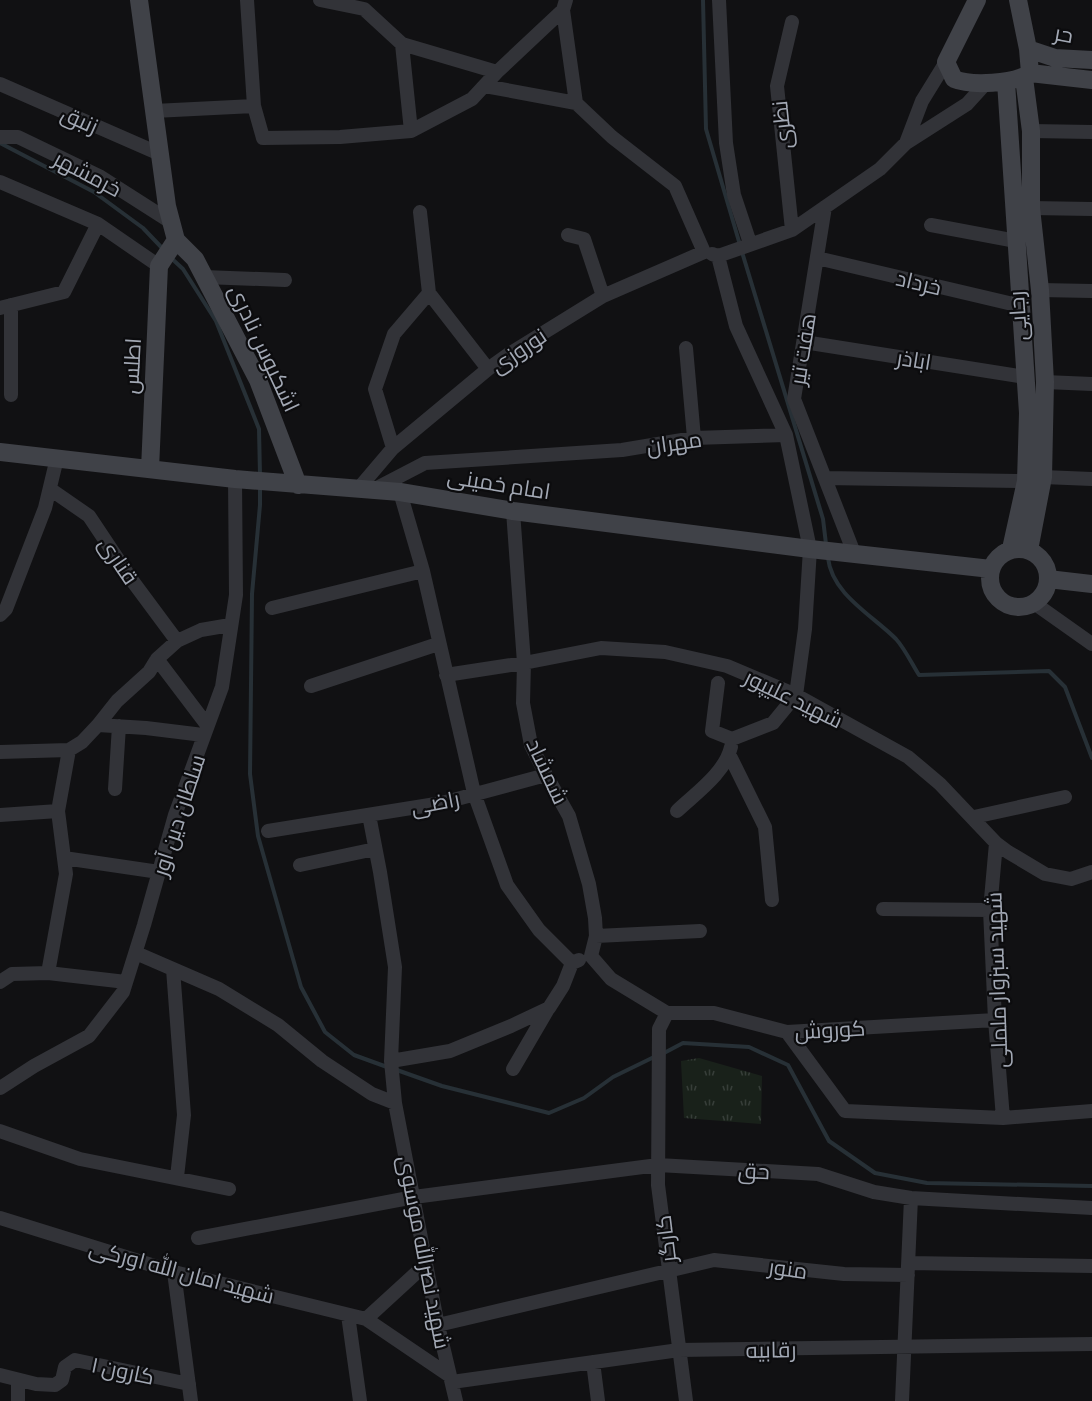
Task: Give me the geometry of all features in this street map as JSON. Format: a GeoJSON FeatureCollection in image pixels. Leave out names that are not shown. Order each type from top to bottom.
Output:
{"type":"FeatureCollection","features":[{"type":"Feature","properties":{"kind":"main road"},"geometry":{"type":"LineString","coordinates":[[139,0],[167,206],[176,240],[159,266]]}},
{"type":"Feature","properties":{"kind":"main road"},"geometry":{"type":"LineString","coordinates":[[946,62],[977,0]]}},
{"type":"Feature","properties":{"kind":"main road"},"geometry":{"type":"LineString","coordinates":[[1018,0],[1028,49],[1020,77]]}},
{"type":"Feature","properties":{"kind":"main road","name":"حر"},"geometry":{"type":"LineString","coordinates":[[1028,49],[1054,58],[1092,60]]}},
{"type":"Feature","properties":{"kind":"main road","name":"حر"},"geometry":{"type":"LineString","coordinates":[[946,62],[954,79],[962,83],[1020,77],[1092,80]]}},
{"type":"Feature","properties":{"kind":"main road","name":"رجایی"},"geometry":{"type":"LineString","coordinates":[[1020,77],[1031,131],[1031,208],[1040,290],[1045,382],[1029,550]]}},
{"type":"Feature","properties":{"kind":"main road","name":"رجایی"},"geometry":{"type":"LineString","coordinates":[[1011,549],[1035,479],[1025,377],[1016,241],[1020,77]]}},
{"type":"Feature","properties":{"kind":"main road","name":"اشکبوس نادری"},"geometry":{"type":"LineString","coordinates":[[176,240],[195,259],[258,380],[298,485]]}},
{"type":"Feature","properties":{"kind":"main road","name":"اطلس"},"geometry":{"type":"LineString","coordinates":[[150,469],[159,266]]}},
{"type":"Feature","properties":{"kind":"main road","name":"امام خمینی"},"geometry":{"type":"LineString","coordinates":[[0,452],[298,485],[400,492],[513,510],[814,549],[991,569]]}},
{"type":"Feature","properties":{"kind":"main road"},"geometry":{"type":"LineString","coordinates":[[1011,549],[1029,550],[1043,561],[1048,579],[1042,596],[1034,603],[1024,607],[1005,604],[997,598],[989,579],[995,560],[1011,549]]}},
{"type":"Feature","properties":{"kind":"main road"},"geometry":{"type":"LineString","coordinates":[[1048,579],[1092,584]]}},
{"type":"Feature","properties":{"kind":"street"},"geometry":{"type":"LineString","coordinates":[[247,0],[254,106],[263,138],[340,137],[411,131],[472,99],[565,5]]}},
{"type":"Feature","properties":{"kind":"street"},"geometry":{"type":"LineString","coordinates":[[320,0],[364,9],[402,44],[497,72]]}},
{"type":"Feature","properties":{"kind":"street"},"geometry":{"type":"LineString","coordinates":[[720,0],[726,143],[734,195],[750,243]]}},
{"type":"Feature","properties":{"kind":"street"},"geometry":{"type":"LineString","coordinates":[[565,5],[576,103]]}},
{"type":"Feature","properties":{"kind":"street","name":"نظری"},"geometry":{"type":"LineString","coordinates":[[792,22],[777,86],[792,230]]}},
{"type":"Feature","properties":{"kind":"street"},"geometry":{"type":"LineString","coordinates":[[402,44],[411,131]]}},
{"type":"Feature","properties":{"kind":"street"},"geometry":{"type":"LineString","coordinates":[[906,143],[922,101],[946,62]]}},
{"type":"Feature","properties":{"kind":"street"},"geometry":{"type":"LineString","coordinates":[[485,86],[576,103],[612,137],[675,186],[704,252],[718,256],[732,249],[792,230],[880,169],[906,143],[967,104],[987,82]]}},
{"type":"Feature","properties":{"kind":"street","name":"زنبق"},"geometry":{"type":"LineString","coordinates":[[0,84],[160,154]]}},
{"type":"Feature","properties":{"kind":"street"},"geometry":{"type":"LineString","coordinates":[[154,111],[254,106]]}},
{"type":"Feature","properties":{"kind":"street"},"geometry":{"type":"LineString","coordinates":[[1031,131],[1092,132]]}},
{"type":"Feature","properties":{"kind":"street","name":"خرمشهر"},"geometry":{"type":"LineString","coordinates":[[0,137],[18,137],[99,176],[171,222]]}},
{"type":"Feature","properties":{"kind":"street","name":"خرمشهر"},"geometry":{"type":"LineString","coordinates":[[0,182],[98,224],[159,266]]}},
{"type":"Feature","properties":{"kind":"street","name":"هفت تیر"},"geometry":{"type":"LineString","coordinates":[[825,207],[794,399],[825,478],[845,552]]}},
{"type":"Feature","properties":{"kind":"street"},"geometry":{"type":"LineString","coordinates":[[1031,208],[1092,209]]}},
{"type":"Feature","properties":{"kind":"street"},"geometry":{"type":"LineString","coordinates":[[420,212],[429,293],[488,369]]}},
{"type":"Feature","properties":{"kind":"street"},"geometry":{"type":"LineString","coordinates":[[11,395],[6,307],[64,292],[98,224]]}},
{"type":"Feature","properties":{"kind":"street"},"geometry":{"type":"LineString","coordinates":[[932,225],[1016,241]]}},
{"type":"Feature","properties":{"kind":"street"},"geometry":{"type":"LineString","coordinates":[[567,235],[584,239],[603,296]]}},
{"type":"Feature","properties":{"kind":"street","name":"نوروزی"},"geometry":{"type":"LineString","coordinates":[[367,489],[393,448],[488,369],[603,296],[704,252]]}},
{"type":"Feature","properties":{"kind":"street"},"geometry":{"type":"LineString","coordinates":[[718,256],[736,326],[786,435],[814,549],[796,695],[773,723],[732,739],[712,730],[718,683]]}},
{"type":"Feature","properties":{"kind":"street","name":"خرداد"},"geometry":{"type":"LineString","coordinates":[[817,258],[1021,306]]}},
{"type":"Feature","properties":{"kind":"street"},"geometry":{"type":"LineString","coordinates":[[204,277],[285,280]]}},
{"type":"Feature","properties":{"kind":"street"},"geometry":{"type":"LineString","coordinates":[[1040,290],[1092,291]]}},
{"type":"Feature","properties":{"kind":"street"},"geometry":{"type":"LineString","coordinates":[[393,448],[375,389],[394,334],[429,293]]}},
{"type":"Feature","properties":{"kind":"street","name":"اباذر"},"geometry":{"type":"LineString","coordinates":[[804,342],[1025,377]]}},
{"type":"Feature","properties":{"kind":"street"},"geometry":{"type":"LineString","coordinates":[[686,348],[694,438]]}},
{"type":"Feature","properties":{"kind":"street"},"geometry":{"type":"LineString","coordinates":[[1045,382],[1092,384]]}},
{"type":"Feature","properties":{"kind":"street","name":"مهران"},"geometry":{"type":"LineString","coordinates":[[367,489],[425,463],[622,450],[694,438],[786,435]]}},
{"type":"Feature","properties":{"kind":"street"},"geometry":{"type":"LineString","coordinates":[[0,615],[6,609],[45,508],[57,458]]}},
{"type":"Feature","properties":{"kind":"street"},"geometry":{"type":"LineString","coordinates":[[825,478],[1092,479]]}},
{"type":"Feature","properties":{"kind":"street","name":"سلطان دین آور"},"geometry":{"type":"LineString","coordinates":[[0,1088],[34,1066],[89,1036],[123,992],[175,815],[222,687],[236,595],[243,479]]}},
{"type":"Feature","properties":{"kind":"street","name":"قناری"},"geometry":{"type":"LineString","coordinates":[[50,489],[89,516],[131,579],[177,641]]}},
{"type":"Feature","properties":{"kind":"street","name":"راضی"},"geometry":{"type":"LineString","coordinates":[[268,831],[442,803],[474,793],[423,571],[400,492]]}},
{"type":"Feature","properties":{"kind":"street","name":"شمشاد"},"geometry":{"type":"LineString","coordinates":[[513,510],[524,663],[523,703],[531,745],[569,816],[589,884],[596,936],[591,956]]}},
{"type":"Feature","properties":{"kind":"street"},"geometry":{"type":"LineString","coordinates":[[272,608],[423,571]]}},
{"type":"Feature","properties":{"kind":"street"},"geometry":{"type":"LineString","coordinates":[[1034,603],[1092,644]]}},
{"type":"Feature","properties":{"kind":"street"},"geometry":{"type":"LineString","coordinates":[[0,752],[69,750],[82,742],[117,701],[149,672],[158,659],[177,641],[201,630],[230,625]]}},
{"type":"Feature","properties":{"kind":"street"},"geometry":{"type":"LineString","coordinates":[[311,686],[438,644]]}},
{"type":"Feature","properties":{"kind":"street","name":"شهید علیپور"},"geometry":{"type":"LineString","coordinates":[[446,675],[601,648],[665,652],[727,666],[796,695],[908,757],[974,817],[996,843],[1045,874],[1071,879],[1089,878]]}},
{"type":"Feature","properties":{"kind":"street"},"geometry":{"type":"LineString","coordinates":[[158,659],[205,730]]}},
{"type":"Feature","properties":{"kind":"street"},"geometry":{"type":"LineString","coordinates":[[98,725],[205,730]]}},
{"type":"Feature","properties":{"kind":"street"},"geometry":{"type":"LineString","coordinates":[[115,789],[119,726]]}},
{"type":"Feature","properties":{"kind":"street"},"geometry":{"type":"LineString","coordinates":[[677,811],[718,771],[729,754],[732,739]]}},
{"type":"Feature","properties":{"kind":"street"},"geometry":{"type":"LineString","coordinates":[[48,973],[66,874],[58,811],[69,750]]}},
{"type":"Feature","properties":{"kind":"street"},"geometry":{"type":"LineString","coordinates":[[729,754],[765,827],[772,900]]}},
{"type":"Feature","properties":{"kind":"street"},"geometry":{"type":"LineString","coordinates":[[546,776],[474,793],[507,885],[539,930],[572,963]]}},
{"type":"Feature","properties":{"kind":"street"},"geometry":{"type":"LineString","coordinates":[[974,817],[1065,798]]}},
{"type":"Feature","properties":{"kind":"street"},"geometry":{"type":"LineString","coordinates":[[0,815],[58,811]]}},
{"type":"Feature","properties":{"kind":"street"},"geometry":{"type":"LineString","coordinates":[[369,815],[395,967],[391,1061],[450,1051],[549,1008]]}},
{"type":"Feature","properties":{"kind":"street","name":"شهید سبزوار ململی"},"geometry":{"type":"LineString","coordinates":[[996,843],[990,910],[995,1020],[1003,1118]]}},
{"type":"Feature","properties":{"kind":"street"},"geometry":{"type":"LineString","coordinates":[[300,865],[375,849]]}},
{"type":"Feature","properties":{"kind":"street"},"geometry":{"type":"LineString","coordinates":[[64,858],[159,872]]}},
{"type":"Feature","properties":{"kind":"street"},"geometry":{"type":"LineString","coordinates":[[883,909],[990,910]]}},
{"type":"Feature","properties":{"kind":"street"},"geometry":{"type":"LineString","coordinates":[[596,936],[700,932]]}},
{"type":"Feature","properties":{"kind":"street"},"geometry":{"type":"LineString","coordinates":[[136,953],[219,989],[278,1025],[322,1061],[372,1094],[394,1103]]}},
{"type":"Feature","properties":{"kind":"street"},"geometry":{"type":"LineString","coordinates":[[513,1069],[563,986],[572,963],[591,956],[611,979],[667,1013]]}},
{"type":"Feature","properties":{"kind":"street"},"geometry":{"type":"LineString","coordinates":[[173,969],[184,1115],[177,1177]]}},
{"type":"Feature","properties":{"kind":"street"},"geometry":{"type":"LineString","coordinates":[[0,982],[12,974],[48,973],[126,982]]}},
{"type":"Feature","properties":{"kind":"street","name":"کوروش"},"geometry":{"type":"LineString","coordinates":[[667,1013],[714,1013],[787,1032],[995,1020]]}},
{"type":"Feature","properties":{"kind":"street","name":"کارگر"},"geometry":{"type":"LineString","coordinates":[[667,1013],[659,1029],[658,1185],[686,1401]]}},
{"type":"Feature","properties":{"kind":"street"},"geometry":{"type":"LineString","coordinates":[[787,1032],[845,1111],[1003,1118],[1092,1111]]}},
{"type":"Feature","properties":{"kind":"street","name":"شهید نصرالله موسوی"},"geometry":{"type":"LineString","coordinates":[[391,1061],[394,1103],[438,1325],[456,1401]]}},
{"type":"Feature","properties":{"kind":"street"},"geometry":{"type":"LineString","coordinates":[[0,1131],[80,1159],[229,1189]]}},
{"type":"Feature","properties":{"kind":"street","name":"حق"},"geometry":{"type":"LineString","coordinates":[[198,1238],[414,1197],[658,1165],[818,1174],[874,1192],[911,1198],[1092,1208]]}},
{"type":"Feature","properties":{"kind":"street"},"geometry":{"type":"LineString","coordinates":[[902,1401],[911,1198]]}},
{"type":"Feature","properties":{"kind":"street","name":"شهید امان الله اورکی"},"geometry":{"type":"LineString","coordinates":[[0,1218],[174,1272],[366,1319]]}},
{"type":"Feature","properties":{"kind":"street","name":"منور"},"geometry":{"type":"LineString","coordinates":[[438,1325],[714,1260],[844,1274],[909,1269],[1092,1266]]}},
{"type":"Feature","properties":{"kind":"street"},"geometry":{"type":"LineString","coordinates":[[426,1264],[366,1319],[451,1379]]}},
{"type":"Feature","properties":{"kind":"street"},"geometry":{"type":"LineString","coordinates":[[174,1272],[191,1401]]}},
{"type":"Feature","properties":{"kind":"street"},"geometry":{"type":"LineString","coordinates":[[348,1315],[360,1401]]}},
{"type":"Feature","properties":{"kind":"street","name":"رقابیه"},"geometry":{"type":"LineString","coordinates":[[451,1379],[679,1350],[1092,1344]]}},
{"type":"Feature","properties":{"kind":"street","name":"کارون ۱"},"geometry":{"type":"LineString","coordinates":[[0,1375],[36,1384],[55,1385],[62,1380],[65,1367],[75,1360],[189,1384]]}},
{"type":"Feature","properties":{"kind":"street"},"geometry":{"type":"LineString","coordinates":[[592,1362],[598,1401]]}},
{"type":"Feature","properties":{"kind":"street"},"geometry":{"type":"LineString","coordinates":[[18,1380],[18,1401]]}},
{"type":"Feature","properties":{"kind":"green space"},"geometry":{"type":"Polygon","coordinates":[[[699,1058],[762,1076],[761,1124],[684,1118],[681,1061],[699,1058]]]}},
{"type":"Feature","properties":{"kind":"waterway"},"geometry":{"type":"LineString","coordinates":[[703,0],[706,129],[740,245]]}},
{"type":"Feature","properties":{"kind":"waterway"},"geometry":{"type":"LineString","coordinates":[[0,143],[94,192],[143,228],[163,249]]}},
{"type":"Feature","properties":{"kind":"waterway"},"geometry":{"type":"LineString","coordinates":[[742,252],[823,519],[826,544]]}},
{"type":"Feature","properties":{"kind":"waterway"},"geometry":{"type":"LineString","coordinates":[[170,257],[183,269],[216,321],[259,429],[260,475]]}},
{"type":"Feature","properties":{"kind":"waterway"},"geometry":{"type":"LineString","coordinates":[[260,486],[252,594],[250,774],[258,836],[301,987],[325,1032],[354,1055],[387,1067]]}},
{"type":"Feature","properties":{"kind":"waterway"},"geometry":{"type":"LineString","coordinates":[[828,558],[831,571],[845,593],[896,639],[919,675],[1049,671],[1065,687],[1092,758]]}},
{"type":"Feature","properties":{"kind":"waterway"},"geometry":{"type":"LineString","coordinates":[[664,1053],[683,1043],[749,1047],[788,1065],[829,1141],[875,1173],[927,1183],[1092,1186]]}},
{"type":"Feature","properties":{"kind":"waterway"},"geometry":{"type":"LineString","coordinates":[[394,1069],[442,1086],[549,1113],[584,1098],[613,1077],[654,1057]]}}]}
